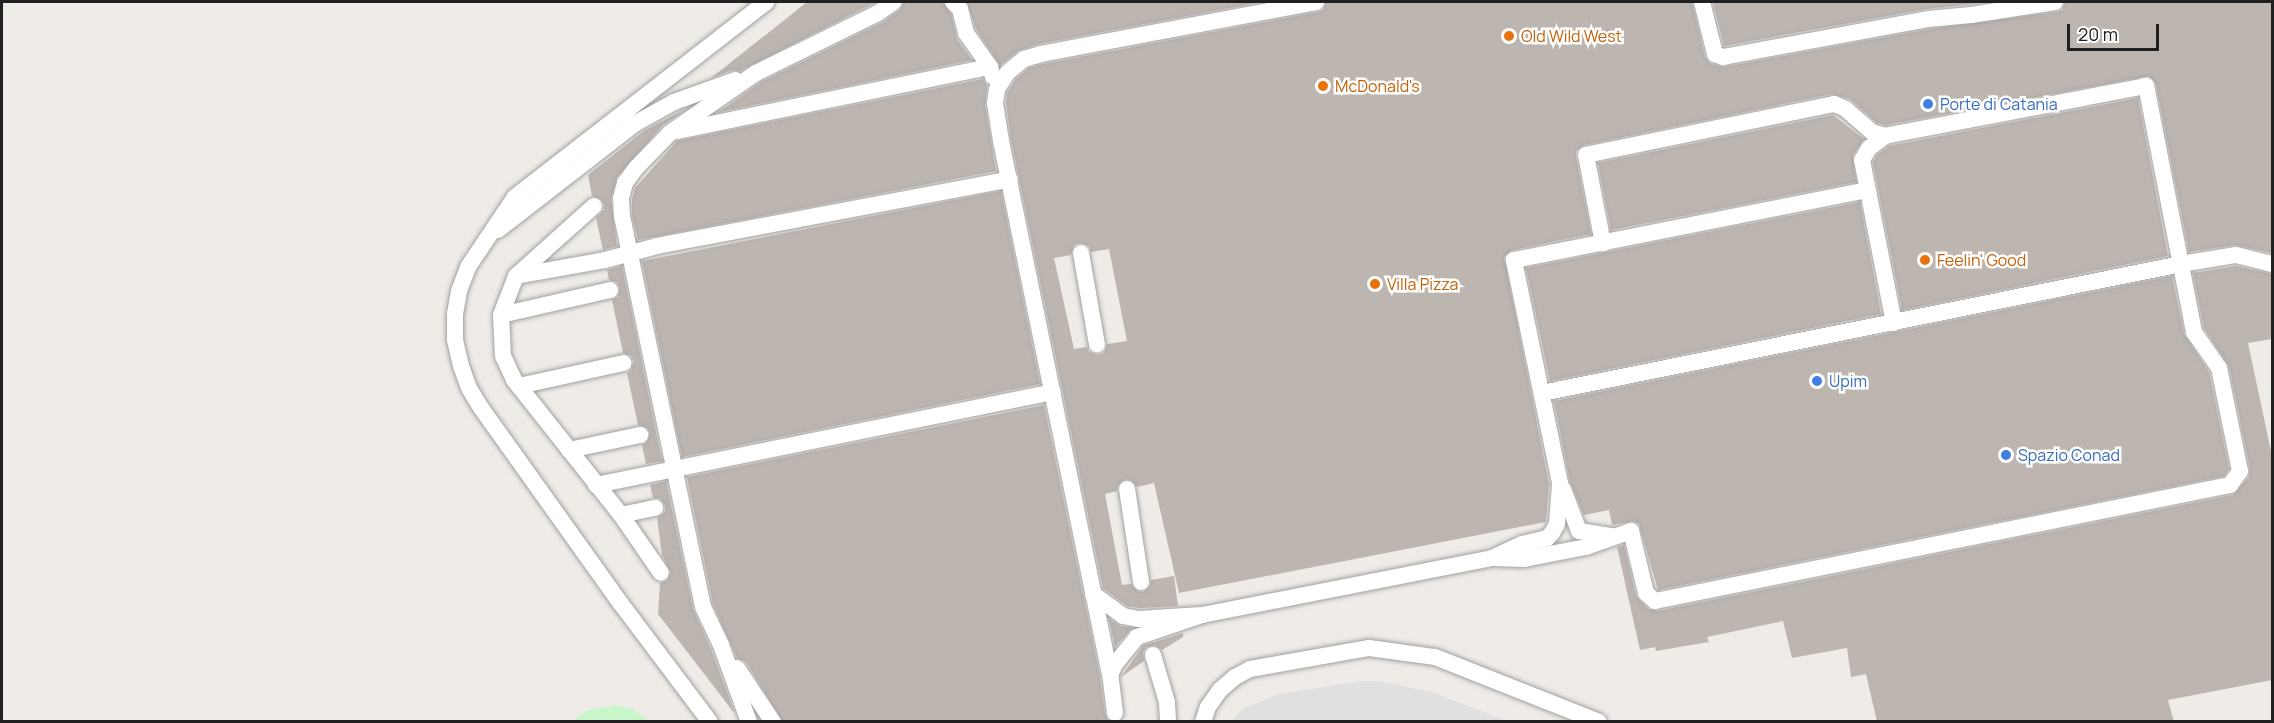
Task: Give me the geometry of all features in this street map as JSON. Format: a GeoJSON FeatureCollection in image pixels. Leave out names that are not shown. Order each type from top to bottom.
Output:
{"type":"FeatureCollection","features":[{"type":"Feature","properties":{"kind":"lane"},"geometry":{"type":"LineString","coordinates":[[710,722],[621,604],[469,388],[455,339],[455,314],[459,291],[468,267],[515,197],[766,2]]}},
{"type":"Feature","properties":{"kind":"lane"},"geometry":{"type":"LineString","coordinates":[[489,237],[636,123],[674,102],[756,73],[878,13],[894,2]]}},
{"type":"Feature","properties":{"kind":"lane"},"geometry":{"type":"LineString","coordinates":[[953,2],[960,9],[966,33],[990,67],[996,89],[995,104],[1110,675],[1116,719]]}},
{"type":"Feature","properties":{"kind":"lane"},"geometry":{"type":"LineString","coordinates":[[996,89],[1008,72],[1024,59],[1316,2]]}},
{"type":"Feature","properties":{"kind":"lane"},"geometry":{"type":"LineString","coordinates":[[1702,2],[1712,47],[1715,54],[1723,57],[1736,57],[1928,19],[1981,14],[2055,2]]}},
{"type":"Feature","properties":{"kind":"lane"},"geometry":{"type":"LineString","coordinates":[[670,132],[990,67]]}},
{"type":"Feature","properties":{"kind":"lane"},"geometry":{"type":"LineString","coordinates":[[749,722],[721,645],[703,607],[622,217],[621,198],[625,183],[670,132],[756,73]]}},
{"type":"Feature","properties":{"kind":"lane"},"geometry":{"type":"LineString","coordinates":[[1092,594],[1123,616],[1139,619],[1202,615],[1492,558],[1524,559],[1586,547],[1631,531],[1646,593],[1655,601],[2230,485],[2240,471],[2219,368],[2194,332],[2146,86],[1885,136],[1869,148],[1862,160],[1894,323]]}},
{"type":"Feature","properties":{"kind":"lane"},"geometry":{"type":"LineString","coordinates":[[1603,243],[1586,155],[1834,104],[1846,109],[1872,132],[1885,136]]}},
{"type":"Feature","properties":{"kind":"lane"},"geometry":{"type":"LineString","coordinates":[[516,276],[605,260],[657,246],[1010,179]]}},
{"type":"Feature","properties":{"kind":"lane"},"geometry":{"type":"LineString","coordinates":[[1614,536],[1579,531],[1560,483],[1514,260],[1867,190]]}},
{"type":"Feature","properties":{"kind":"lane"},"geometry":{"type":"LineString","coordinates":[[594,206],[516,276],[501,315],[503,356],[519,386],[621,515],[661,573]]}},
{"type":"Feature","properties":{"kind":"lane"},"geometry":{"type":"LineString","coordinates":[[1081,254],[1097,345]]}},
{"type":"Feature","properties":{"kind":"lane"},"geometry":{"type":"LineString","coordinates":[[1542,393],[2181,264],[2236,255],[2272,264]]}},
{"type":"Feature","properties":{"kind":"lane"},"geometry":{"type":"LineString","coordinates":[[501,315],[610,290]]}},
{"type":"Feature","properties":{"kind":"lane"},"geometry":{"type":"LineString","coordinates":[[519,386],[624,363]]}},
{"type":"Feature","properties":{"kind":"lane"},"geometry":{"type":"LineString","coordinates":[[596,485],[1053,392]]}},
{"type":"Feature","properties":{"kind":"lane"},"geometry":{"type":"LineString","coordinates":[[569,450],[640,435]]}},
{"type":"Feature","properties":{"kind":"lane"},"geometry":{"type":"LineString","coordinates":[[1492,558],[1522,544],[1547,538],[1552,533],[1557,524],[1560,483]]}},
{"type":"Feature","properties":{"kind":"lane"},"geometry":{"type":"LineString","coordinates":[[1126,489],[1141,582]]}},
{"type":"Feature","properties":{"kind":"lane"},"geometry":{"type":"LineString","coordinates":[[621,515],[655,508]]}},
{"type":"Feature","properties":{"kind":"lane"},"geometry":{"type":"LineString","coordinates":[[1110,675],[1115,664],[1137,637],[1202,615]]}},
{"type":"Feature","properties":{"kind":"lane"},"geometry":{"type":"LineString","coordinates":[[721,645],[773,722]]}},
{"type":"Feature","properties":{"kind":"lane"},"geometry":{"type":"LineString","coordinates":[[1203,722],[1208,707],[1220,690],[1250,669],[1369,648],[1435,657],[1599,722]]}},
{"type":"Feature","properties":{"kind":"lane"},"geometry":{"type":"LineString","coordinates":[[1153,656],[1167,702],[1168,722]]}},
{"type":"Feature","properties":{"kind":"green space"},"geometry":{"type":"Polygon","coordinates":[[[615,705],[632,709],[649,721],[573,721],[588,710],[615,705]]]}},
{"type":"Feature","properties":{"kind":"shaded area"},"geometry":{"type":"Polygon","coordinates":[[[1362,681],[1378,681],[1432,692],[1507,721],[1232,721],[1244,708],[1279,694],[1362,681]]]}},
{"type":"Feature","properties":{"kind":"building"},"geometry":{"type":"Polygon","coordinates":[[[807,2],[876,2],[740,71],[732,70],[711,78],[807,2]]]}},
{"type":"Feature","properties":{"kind":"building"},"geometry":{"type":"Polygon","coordinates":[[[904,2],[943,2],[951,14],[957,39],[972,60],[719,112],[761,82],[883,22],[900,10],[904,2]]]}},
{"type":"Feature","properties":{"kind":"building"},"geometry":{"type":"Polygon","coordinates":[[[967,2],[1262,2],[1038,44],[1018,51],[1000,65],[976,29],[967,2]]]}},
{"type":"Feature","properties":{"kind":"building"},"geometry":{"type":"Polygon","coordinates":[[[1326,2],[1692,2],[1705,57],[1711,64],[1724,67],[1929,29],[2057,12],[2062,10],[2065,2],[2272,2],[2272,253],[2235,245],[2189,252],[2156,84],[2149,76],[1886,125],[1877,123],[1850,99],[1832,94],[1584,145],[1576,151],[1576,157],[1591,234],[1512,250],[1504,257],[1549,484],[1546,522],[1179,593],[1154,483],[1137,487],[1131,480],[1125,479],[1118,485],[1117,491],[1105,494],[1122,585],[1131,584],[1137,591],[1143,592],[1150,586],[1151,580],[1174,576],[1178,606],[1140,608],[1127,606],[1103,588],[1011,139],[1006,103],[1007,93],[1016,79],[1029,68],[1043,64],[1323,10],[1326,2]],[[1080,243],[1074,245],[1071,255],[1054,258],[1074,349],[1087,347],[1089,352],[1098,355],[1104,353],[1107,344],[1127,341],[1109,249],[1091,252],[1089,246],[1080,243]]]}},
{"type":"Feature","properties":{"kind":"building"},"geometry":{"type":"Polygon","coordinates":[[[1713,2],[1990,2],[1926,9],[1724,46],[1713,2]]]}},
{"type":"Feature","properties":{"kind":"building"},"geometry":{"type":"Polygon","coordinates":[[[983,79],[987,86],[985,105],[996,171],[638,240],[632,216],[632,199],[635,188],[677,141],[983,79]]]}},
{"type":"Feature","properties":{"kind":"building"},"geometry":{"type":"Polygon","coordinates":[[[2138,98],[2168,256],[1902,310],[1873,162],[1877,155],[1889,146],[2138,98]]]}},
{"type":"Feature","properties":{"kind":"building"},"geometry":{"type":"Polygon","coordinates":[[[686,109],[663,125],[617,177],[611,199],[617,246],[603,250],[596,218],[604,210],[604,204],[601,199],[592,196],[588,175],[645,130],[686,109]]]}},
{"type":"Feature","properties":{"kind":"building"},"geometry":{"type":"Polygon","coordinates":[[[1833,115],[1864,139],[1853,155],[1856,182],[1611,230],[1598,163],[1833,115]]]}},
{"type":"Feature","properties":{"kind":"building"},"geometry":{"type":"Polygon","coordinates":[[[1001,191],[1040,384],[682,457],[642,261],[1001,191]]]}},
{"type":"Feature","properties":{"kind":"building"},"geometry":{"type":"Polygon","coordinates":[[[1860,202],[1881,314],[1550,381],[1526,268],[1860,202]]]}},
{"type":"Feature","properties":{"kind":"building"},"geometry":{"type":"Polygon","coordinates":[[[622,266],[662,461],[646,464],[642,445],[647,442],[650,433],[647,428],[638,425],[627,373],[631,370],[634,361],[631,356],[623,353],[612,300],[618,297],[620,288],[617,282],[609,280],[607,270],[622,266]]]}},
{"type":"Feature","properties":{"kind":"building"},"geometry":{"type":"Polygon","coordinates":[[[2236,266],[2272,274],[2272,339],[2248,343],[2272,456],[2272,680],[2168,700],[2174,722],[1877,722],[1866,674],[1851,677],[1847,648],[1792,658],[1783,621],[1707,637],[1709,642],[1656,651],[1655,647],[1640,650],[1617,547],[1624,545],[1636,596],[1648,609],[1657,611],[2233,495],[2249,477],[2250,469],[2229,366],[2204,328],[2193,273],[2236,266]]]}},
{"type":"Feature","properties":{"kind":"building"},"geometry":{"type":"Polygon","coordinates":[[[2172,276],[2184,334],[2209,372],[2229,469],[2224,476],[1658,590],[1639,524],[1633,521],[1612,525],[1609,510],[1584,515],[1570,482],[1554,401],[2172,276]]]}},
{"type":"Feature","properties":{"kind":"building"},"geometry":{"type":"Polygon","coordinates":[[[1044,405],[1100,677],[1105,714],[1109,722],[783,722],[746,662],[737,658],[713,604],[687,477],[1044,405]]]}},
{"type":"Feature","properties":{"kind":"building"},"geometry":{"type":"Polygon","coordinates":[[[666,481],[693,609],[711,649],[735,714],[658,614],[660,583],[667,581],[671,573],[662,555],[657,518],[665,512],[665,505],[659,498],[653,498],[650,485],[666,481]]]}},
{"type":"Feature","properties":{"kind":"building"},"geometry":{"type":"Polygon","coordinates":[[[1109,619],[1121,626],[1132,628],[1115,647],[1109,619]]]}},
{"type":"Feature","properties":{"kind":"building"},"geometry":{"type":"Polygon","coordinates":[[[1183,633],[1183,637],[1162,650],[1155,645],[1146,647],[1143,653],[1144,661],[1121,677],[1143,646],[1183,633]]]}},
{"type":"Feature","properties":{"kind":"place","name":"Old Wild West"},"geometry":{"type":"Point","coordinates":[1509,36]}},
{"type":"Feature","properties":{"kind":"place","name":"McDonald's"},"geometry":{"type":"Point","coordinates":[1323,86]}},
{"type":"Feature","properties":{"kind":"place","name":"Porte di Catania"},"geometry":{"type":"Point","coordinates":[1928,104]}},
{"type":"Feature","properties":{"kind":"place","name":"Feelin' Good"},"geometry":{"type":"Point","coordinates":[1925,260]}},
{"type":"Feature","properties":{"kind":"place","name":"Villa Pizza"},"geometry":{"type":"Point","coordinates":[1375,284]}},
{"type":"Feature","properties":{"kind":"place","name":"Upim"},"geometry":{"type":"Point","coordinates":[1817,381]}},
{"type":"Feature","properties":{"kind":"place","name":"Spazio Conad"},"geometry":{"type":"Point","coordinates":[2006,455]}}]}
